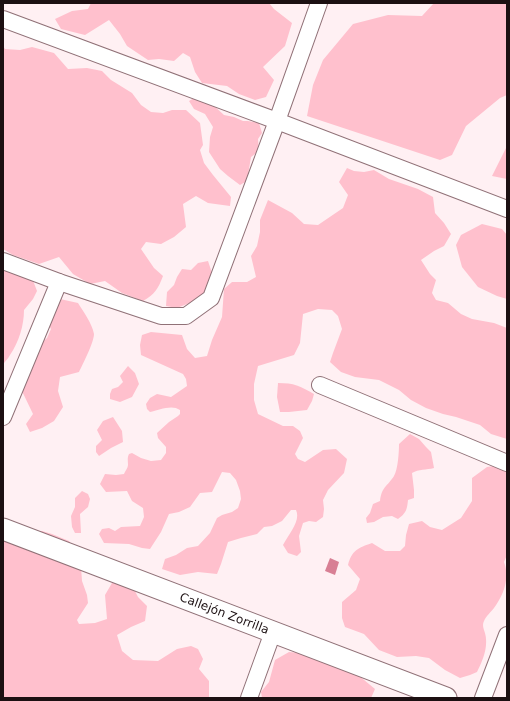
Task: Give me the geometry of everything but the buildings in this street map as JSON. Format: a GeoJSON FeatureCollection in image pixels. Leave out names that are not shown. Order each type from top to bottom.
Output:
{"type":"FeatureCollection","features":[{"type":"Feature","properties":{"kind":"street"},"geometry":{"type":"LineString","coordinates":[[3,261],[59,282],[161,316],[186,316],[211,298],[319,3]]}},
{"type":"Feature","properties":{"kind":"street"},"geometry":{"type":"LineString","coordinates":[[3,19],[277,121],[507,209]]}},
{"type":"Feature","properties":{"kind":"street"},"geometry":{"type":"LineString","coordinates":[[3,417],[59,282]]}},
{"type":"Feature","properties":{"kind":"street"},"geometry":{"type":"LineString","coordinates":[[320,385],[507,463]]}},
{"type":"Feature","properties":{"kind":"street","name":"Callejón Zorrilla"},"geometry":{"type":"LineString","coordinates":[[3,529],[446,698]]}},
{"type":"Feature","properties":{"kind":"street"},"geometry":{"type":"LineString","coordinates":[[249,698],[272,632]]}},
{"type":"Feature","properties":{"kind":"street"},"geometry":{"type":"LineString","coordinates":[[483,698],[507,635]]}},
{"type":"Feature","properties":{"kind":"shaded area"},"geometry":{"type":"Polygon","coordinates":[[[91,3],[269,3],[274,9],[292,23],[285,46],[263,67],[274,80],[266,97],[255,100],[239,94],[227,86],[202,83],[195,72],[190,57],[183,53],[174,61],[159,59],[148,60],[127,46],[109,20],[85,35],[61,29],[55,19],[72,11],[88,9],[91,3]]]}},
{"type":"Feature","properties":{"kind":"shaded area"},"geometry":{"type":"Polygon","coordinates":[[[434,3],[507,3],[507,95],[500,98],[466,126],[452,155],[440,160],[307,116],[313,85],[323,60],[353,24],[388,15],[422,16],[434,3]]]}},
{"type":"Feature","properties":{"kind":"shaded area"},"geometry":{"type":"Polygon","coordinates":[[[3,46],[5,49],[20,50],[32,47],[54,53],[68,69],[87,68],[102,71],[111,80],[132,93],[141,105],[151,112],[163,113],[172,110],[186,110],[200,123],[203,145],[200,150],[204,163],[231,197],[230,206],[208,203],[196,196],[183,204],[186,227],[174,237],[161,244],[146,242],[141,249],[154,268],[163,276],[156,291],[143,301],[122,293],[105,281],[90,284],[73,274],[59,257],[39,264],[13,255],[3,249],[3,46]]]}},
{"type":"Feature","properties":{"kind":"shaded area"},"geometry":{"type":"Polygon","coordinates":[[[194,98],[212,104],[224,115],[243,121],[259,123],[262,133],[258,139],[259,151],[251,157],[247,181],[240,185],[228,176],[220,169],[209,152],[210,137],[213,127],[205,114],[194,109],[189,101],[194,98]]]}},
{"type":"Feature","properties":{"kind":"shaded area"},"geometry":{"type":"Polygon","coordinates":[[[507,146],[507,179],[492,176],[507,146]]]}},
{"type":"Feature","properties":{"kind":"shaded area"},"geometry":{"type":"Polygon","coordinates":[[[347,168],[354,171],[364,172],[374,170],[389,179],[418,189],[433,197],[435,213],[451,234],[444,246],[421,260],[436,280],[432,293],[436,300],[448,303],[461,314],[472,319],[494,323],[507,328],[507,439],[491,434],[480,425],[426,408],[411,400],[399,390],[379,380],[355,377],[341,372],[330,362],[342,329],[338,316],[332,310],[318,309],[303,314],[300,343],[294,355],[258,366],[254,384],[254,400],[258,414],[283,426],[293,426],[300,431],[303,438],[295,454],[298,459],[305,462],[323,450],[336,449],[347,459],[344,473],[328,490],[323,500],[323,517],[316,522],[309,521],[303,523],[299,536],[301,552],[297,556],[288,553],[283,545],[294,528],[297,519],[296,510],[291,510],[282,521],[272,526],[264,527],[257,534],[228,542],[217,574],[198,572],[180,575],[162,569],[165,559],[176,555],[187,548],[198,546],[210,533],[217,518],[238,508],[241,499],[236,480],[230,473],[222,472],[212,492],[200,493],[190,507],[179,512],[169,514],[161,532],[150,549],[129,544],[104,543],[99,534],[102,529],[109,528],[115,531],[121,527],[140,526],[144,517],[143,508],[132,501],[127,491],[106,492],[100,484],[105,474],[124,474],[128,466],[128,455],[132,453],[151,461],[161,460],[166,453],[166,447],[158,438],[157,433],[180,414],[180,410],[169,407],[150,412],[147,409],[146,404],[150,398],[157,394],[171,397],[187,386],[186,379],[183,374],[141,355],[140,345],[142,335],[151,332],[182,335],[187,349],[195,358],[207,356],[222,317],[224,289],[232,282],[247,282],[256,277],[251,256],[257,246],[260,232],[260,220],[268,200],[292,213],[304,224],[318,225],[343,208],[348,195],[339,182],[347,168]]]}},
{"type":"Feature","properties":{"kind":"shaded area"},"geometry":{"type":"Polygon","coordinates":[[[482,224],[502,229],[507,235],[507,299],[478,287],[462,267],[456,245],[461,235],[482,224]]]}},
{"type":"Feature","properties":{"kind":"shaded area"},"geometry":{"type":"Polygon","coordinates":[[[208,261],[213,276],[206,292],[192,302],[177,308],[166,306],[167,292],[174,285],[182,269],[191,270],[198,263],[208,261]]]}},
{"type":"Feature","properties":{"kind":"shaded area"},"geometry":{"type":"Polygon","coordinates":[[[3,264],[29,270],[37,291],[33,299],[24,310],[22,327],[18,339],[3,365],[3,264]]]}},
{"type":"Feature","properties":{"kind":"shaded area"},"geometry":{"type":"Polygon","coordinates":[[[60,299],[78,303],[87,317],[94,334],[94,338],[79,372],[60,377],[58,391],[63,407],[54,421],[42,428],[30,432],[26,424],[33,414],[21,389],[40,344],[47,338],[51,329],[45,319],[60,299]]]}},
{"type":"Feature","properties":{"kind":"shaded area"},"geometry":{"type":"Polygon","coordinates":[[[128,366],[135,373],[139,384],[132,397],[120,402],[110,399],[112,389],[118,387],[123,382],[120,376],[128,366]]]}},
{"type":"Feature","properties":{"kind":"shaded area"},"geometry":{"type":"Polygon","coordinates":[[[278,383],[297,386],[314,394],[307,410],[280,412],[277,397],[278,383]]]}},
{"type":"Feature","properties":{"kind":"shaded area"},"geometry":{"type":"Polygon","coordinates":[[[113,417],[122,431],[123,442],[99,456],[96,452],[96,446],[102,440],[97,430],[103,421],[113,417]]]}},
{"type":"Feature","properties":{"kind":"shaded area"},"geometry":{"type":"Polygon","coordinates":[[[410,434],[419,439],[431,452],[434,468],[412,473],[414,498],[408,500],[406,511],[401,517],[398,519],[392,516],[383,517],[374,522],[367,523],[366,518],[370,513],[373,504],[380,501],[383,489],[394,476],[398,460],[399,444],[410,434]]]}},
{"type":"Feature","properties":{"kind":"shaded area"},"geometry":{"type":"Polygon","coordinates":[[[500,465],[507,469],[507,555],[504,562],[506,568],[506,580],[501,597],[483,623],[486,636],[486,648],[477,672],[460,678],[445,670],[429,658],[416,656],[397,657],[379,650],[364,634],[345,627],[342,618],[342,602],[356,590],[360,579],[348,565],[351,556],[356,550],[372,543],[385,551],[400,551],[405,546],[409,524],[422,521],[430,527],[442,530],[461,518],[472,501],[472,478],[487,467],[500,465]]]}},
{"type":"Feature","properties":{"kind":"shaded area"},"geometry":{"type":"Polygon","coordinates":[[[82,491],[88,494],[90,499],[88,507],[80,514],[81,533],[75,533],[72,527],[71,516],[75,507],[75,498],[82,491]]]}},
{"type":"Feature","properties":{"kind":"shaded area"},"geometry":{"type":"Polygon","coordinates":[[[42,531],[69,541],[74,548],[81,567],[82,581],[88,603],[77,620],[79,624],[95,623],[107,619],[105,595],[112,583],[131,583],[138,597],[147,606],[145,621],[117,635],[122,651],[133,660],[158,661],[177,649],[191,646],[198,649],[203,659],[199,669],[209,681],[209,697],[3,698],[3,536],[15,539],[42,531]]]}},
{"type":"Feature","properties":{"kind":"shaded area"},"geometry":{"type":"Polygon","coordinates":[[[330,558],[339,562],[335,575],[325,571],[330,558]]]}},
{"type":"Feature","properties":{"kind":"shaded area"},"geometry":{"type":"Polygon","coordinates":[[[289,652],[300,653],[352,670],[375,689],[371,698],[262,698],[261,692],[269,682],[275,660],[289,652]]]}}]}
